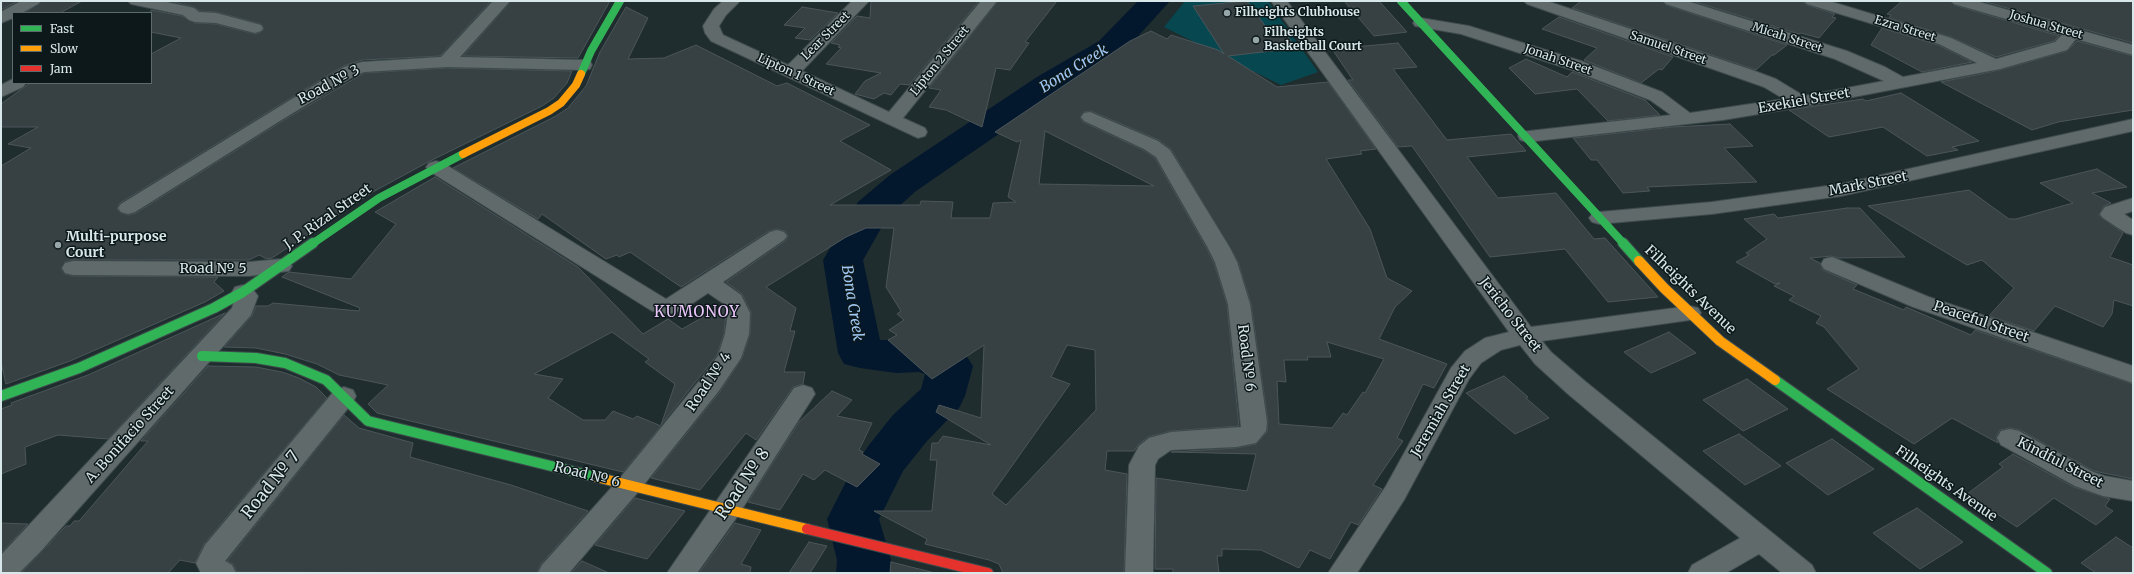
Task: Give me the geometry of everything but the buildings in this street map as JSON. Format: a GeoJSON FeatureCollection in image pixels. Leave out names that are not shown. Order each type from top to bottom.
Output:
{"type":"FeatureCollection","features":[{"type":"Feature","properties":{"kind":"street"},"geometry":{"type":"LineString","coordinates":[[12,12],[33,1]]}},
{"type":"Feature","properties":{"kind":"street"},"geometry":{"type":"LineString","coordinates":[[136,1],[153,6],[188,11],[195,17],[216,18],[255,28]]}},
{"type":"Feature","properties":{"kind":"street"},"geometry":{"type":"LineString","coordinates":[[446,62],[502,1]]}},
{"type":"Feature","properties":{"kind":"street","name":"J. P. Rizal Street"},"geometry":{"type":"LineString","coordinates":[[1,396],[79,368],[156,335],[243,292],[379,198],[436,167],[549,111],[570,94],[576,85],[584,65],[620,1]]}},
{"type":"Feature","properties":{"kind":"street","name":"Lipton 1 Street"},"geometry":{"type":"LineString","coordinates":[[732,1],[714,19],[711,26],[712,33],[717,38],[918,132]]}},
{"type":"Feature","properties":{"kind":"street","name":"Lear Street"},"geometry":{"type":"LineString","coordinates":[[791,72],[861,1]]}},
{"type":"Feature","properties":{"kind":"street","name":"Lipton 2 Street"},"geometry":{"type":"LineString","coordinates":[[892,120],[989,1]]}},
{"type":"Feature","properties":{"kind":"street","name":"Jericho Street"},"geometry":{"type":"LineString","coordinates":[[1279,1],[1524,336],[1544,358],[1577,388],[1802,573]]}},
{"type":"Feature","properties":{"kind":"street","name":"Filheights Avenue"},"geometry":{"type":"LineString","coordinates":[[1401,1],[1527,136],[1599,218],[1690,314],[1720,341],[2047,573]]}},
{"type":"Feature","properties":{"kind":"street","name":"Samuel Street"},"geometry":{"type":"LineString","coordinates":[[1532,1],[1770,83],[1801,102]]}},
{"type":"Feature","properties":{"kind":"street","name":"Micah Street"},"geometry":{"type":"LineString","coordinates":[[1671,1],[1854,59],[1900,82]]}},
{"type":"Feature","properties":{"kind":"street","name":"Ezra Street"},"geometry":{"type":"LineString","coordinates":[[1812,1],[1945,41],[1994,65]]}},
{"type":"Feature","properties":{"kind":"street","name":"Joshua Street"},"geometry":{"type":"LineString","coordinates":[[1960,1],[2133,50]]}},
{"type":"Feature","properties":{"kind":"street"},"geometry":{"type":"LineString","coordinates":[[1,18],[12,12]]}},
{"type":"Feature","properties":{"kind":"street","name":"Jonah Street"},"geometry":{"type":"LineString","coordinates":[[1421,23],[1463,29],[1582,68],[1656,96],[1686,119]]}},
{"type":"Feature","properties":{"kind":"street","name":"Exekiel Street"},"geometry":{"type":"LineString","coordinates":[[1527,136],[1686,119],[1801,102],[1994,65],[2052,50],[2066,41],[2072,32]]}},
{"type":"Feature","properties":{"kind":"street","name":"Road № 3"},"geometry":{"type":"LineString","coordinates":[[128,208],[350,71],[374,65],[446,62],[584,65]]}},
{"type":"Feature","properties":{"kind":"street"},"geometry":{"type":"LineString","coordinates":[[1,92],[15,84]]}},
{"type":"Feature","properties":{"kind":"street","name":"Road № 6"},"geometry":{"type":"LineString","coordinates":[[1090,117],[1152,145],[1163,154],[1223,255],[1234,283],[1239,304],[1254,422],[1253,431],[1247,436],[1236,438],[1171,441],[1158,445],[1148,453],[1142,465],[1139,573]]}},
{"type":"Feature","properties":{"kind":"street","name":"Mark Street"},"geometry":{"type":"LineString","coordinates":[[1599,218],[1712,208],[1841,190],[2133,125]]}},
{"type":"Feature","properties":{"kind":"street"},"geometry":{"type":"LineString","coordinates":[[436,167],[660,306],[668,307],[676,304],[777,236]]}},
{"type":"Feature","properties":{"kind":"street"},"geometry":{"type":"LineString","coordinates":[[2133,204],[2112,211],[2110,214],[2133,229]]}},
{"type":"Feature","properties":{"kind":"street","name":"Peaceful Street"},"geometry":{"type":"LineString","coordinates":[[1832,264],[1921,302],[2133,375]]}},
{"type":"Feature","properties":{"kind":"street","name":"Road № 5"},"geometry":{"type":"LineString","coordinates":[[74,268],[249,269],[281,266]]}},
{"type":"Feature","properties":{"kind":"street","name":"Road № 4"},"geometry":{"type":"LineString","coordinates":[[552,573],[630,485],[709,386],[729,358],[737,334],[739,313],[733,300],[709,283]]}},
{"type":"Feature","properties":{"kind":"street","name":"A. Bonifacio Street"},"geometry":{"type":"LineString","coordinates":[[1,573],[30,544],[243,310],[247,296],[243,292]]}},
{"type":"Feature","properties":{"kind":"street","name":"Jeremiah Street"},"geometry":{"type":"LineString","coordinates":[[1342,573],[1395,493],[1459,374],[1473,357],[1493,344],[1524,336],[1690,314]]}},
{"type":"Feature","properties":{"kind":"street","name":"Road № 6"},"geometry":{"type":"LineString","coordinates":[[202,356],[256,358],[285,363],[308,371],[326,380],[368,421],[988,573]]}},
{"type":"Feature","properties":{"kind":"street","name":"Road № 8"},"geometry":{"type":"LineString","coordinates":[[681,573],[727,509],[803,394]]}},
{"type":"Feature","properties":{"kind":"street","name":"Road № 7"},"geometry":{"type":"LineString","coordinates":[[222,573],[215,570],[210,563],[215,553],[344,396]]}},
{"type":"Feature","properties":{"kind":"street","name":"Kindful Street"},"geometry":{"type":"LineString","coordinates":[[2010,438],[2084,479],[2103,486],[2133,491]]}},
{"type":"Feature","properties":{"kind":"street"},"geometry":{"type":"LineString","coordinates":[[1702,573],[1761,539]]}},
{"type":"Feature","properties":{"kind":"shaded area"},"geometry":{"type":"Polygon","coordinates":[[[1185,1],[1268,1],[1318,72],[1281,85],[1164,27],[1185,1]]]}},
{"type":"Feature","properties":{"kind":"waterway","name":"Bona Creek"},"geometry":{"type":"LineString","coordinates":[[863,573],[864,560],[853,519],[870,484],[886,458],[910,428],[942,396],[950,366],[922,356],[896,357],[860,353],[843,260],[872,210],[903,183],[1049,84],[1110,48],[1155,1]]}},
{"type":"Feature","properties":{"kind":"traffic: fast"},"geometry":{"type":"LineString","coordinates":[[581,74],[591,51],[620,1]]}},
{"type":"Feature","properties":{"kind":"traffic: fast"},"geometry":{"type":"LineString","coordinates":[[1401,1],[1639,261]]}},
{"type":"Feature","properties":{"kind":"traffic: fast"},"geometry":{"type":"LineString","coordinates":[[1,396],[79,368],[214,308],[243,292],[379,198],[463,154]]}},
{"type":"Feature","properties":{"kind":"traffic: fast"},"geometry":{"type":"LineString","coordinates":[[202,356],[256,358],[285,363],[326,380],[368,421],[596,477]]}},
{"type":"Feature","properties":{"kind":"traffic: fast"},"geometry":{"type":"LineString","coordinates":[[1775,380],[2047,573]]}},
{"type":"Feature","properties":{"kind":"traffic: slow"},"geometry":{"type":"LineString","coordinates":[[463,154],[549,111],[561,103],[576,85],[581,74]]}},
{"type":"Feature","properties":{"kind":"traffic: slow"},"geometry":{"type":"LineString","coordinates":[[1639,261],[1664,288],[1720,341],[1775,380]]}},
{"type":"Feature","properties":{"kind":"traffic: slow"},"geometry":{"type":"LineString","coordinates":[[596,477],[807,529]]}},
{"type":"Feature","properties":{"kind":"traffic: jam"},"geometry":{"type":"LineString","coordinates":[[807,529],[988,573]]}},
{"type":"Feature","properties":{"kind":"place","name":"Filheights Clubhouse"},"geometry":{"type":"Point","coordinates":[1227,13]}},
{"type":"Feature","properties":{"kind":"place","name":"Filheights Basketball Court"},"geometry":{"type":"Point","coordinates":[1256,40]}},
{"type":"Feature","properties":{"kind":"place","name":"Multi-purpose Court"},"geometry":{"type":"Point","coordinates":[58,245]}},
{"type":"Feature","properties":{"kind":"district","name":"KUMONOY"},"geometry":{"type":"Point","coordinates":[697,313]}}]}
